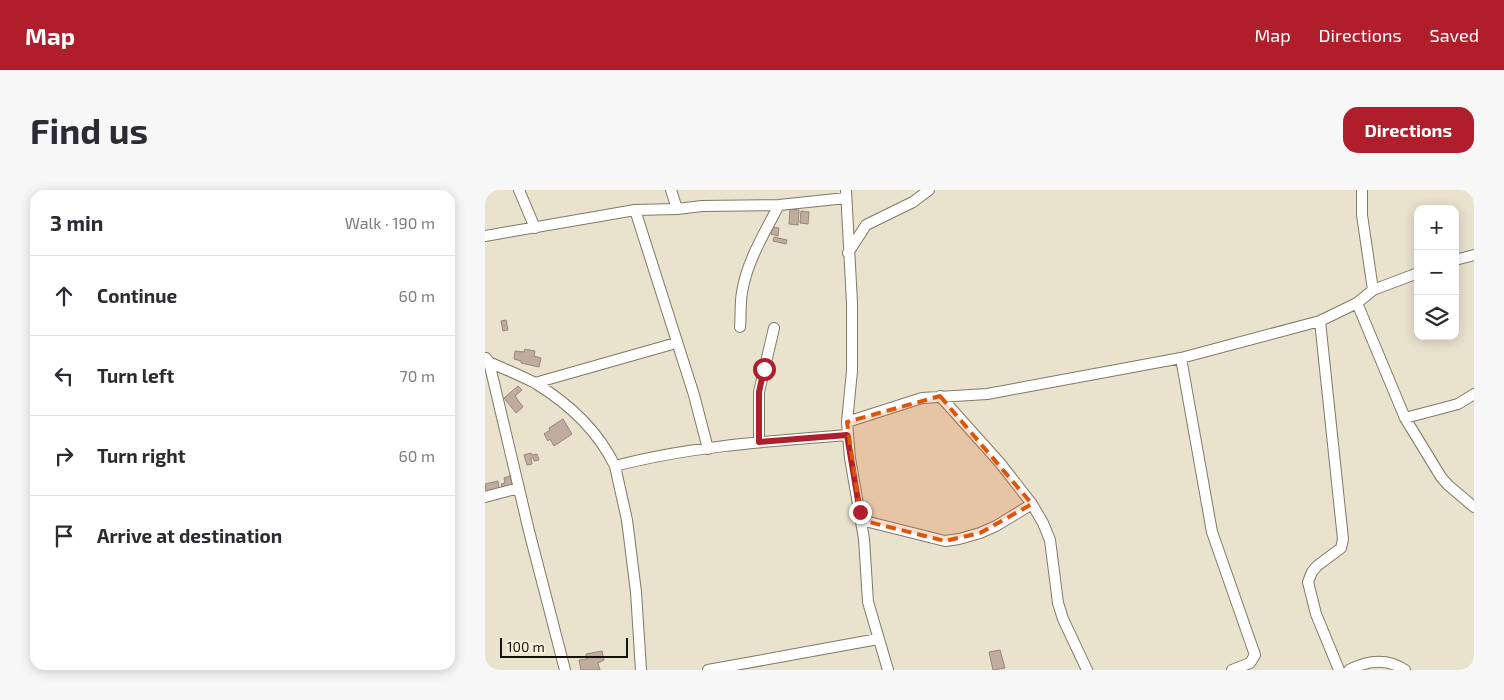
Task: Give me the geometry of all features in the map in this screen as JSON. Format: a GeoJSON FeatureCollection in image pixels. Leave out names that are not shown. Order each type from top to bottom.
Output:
{"type":"FeatureCollection","features":[{"type":"Feature","properties":{"kind":"street"},"geometry":{"type":"LineString","coordinates":[[519,190],[535,228]]}},
{"type":"Feature","properties":{"kind":"street"},"geometry":{"type":"LineString","coordinates":[[671,190],[677,209]]}},
{"type":"Feature","properties":{"kind":"street"},"geometry":{"type":"LineString","coordinates":[[848,253],[867,225],[913,202],[929,190]]}},
{"type":"Feature","properties":{"kind":"street"},"geometry":{"type":"LineString","coordinates":[[1362,190],[1363,226],[1373,290]]}},
{"type":"Feature","properties":{"kind":"street"},"geometry":{"type":"LineString","coordinates":[[485,236],[635,210],[677,209],[702,206],[779,205],[846,194],[846,222],[852,303],[852,371],[847,435],[861,520],[868,602],[887,670]]}},
{"type":"Feature","properties":{"kind":"street"},"geometry":{"type":"LineString","coordinates":[[740,327],[742,292],[756,248],[779,205]]}},
{"type":"Feature","properties":{"kind":"street"},"geometry":{"type":"LineString","coordinates":[[635,210],[708,449]]}},
{"type":"Feature","properties":{"kind":"street"},"geometry":{"type":"LineString","coordinates":[[846,222],[867,225]]}},
{"type":"Feature","properties":{"kind":"street"},"geometry":{"type":"LineString","coordinates":[[1459,259],[1474,255]]}},
{"type":"Feature","properties":{"kind":"street"},"geometry":{"type":"LineString","coordinates":[[847,422],[922,398],[987,394],[1181,358],[1320,320],[1357,303],[1373,290],[1414,275]]}},
{"type":"Feature","properties":{"kind":"street"},"geometry":{"type":"LineString","coordinates":[[1357,303],[1405,418],[1441,477],[1474,507]]}},
{"type":"Feature","properties":{"kind":"street"},"geometry":{"type":"LineString","coordinates":[[1320,320],[1343,539],[1341,548],[1317,566],[1312,572],[1309,582],[1316,614],[1339,670]]}},
{"type":"Feature","properties":{"kind":"street"},"geometry":{"type":"LineString","coordinates":[[759,442],[760,381],[773,328]]}},
{"type":"Feature","properties":{"kind":"street"},"geometry":{"type":"LineString","coordinates":[[535,383],[676,343]]}},
{"type":"Feature","properties":{"kind":"street"},"geometry":{"type":"LineString","coordinates":[[1181,358],[1212,532],[1255,655],[1250,663],[1232,670]]}},
{"type":"Feature","properties":{"kind":"street"},"geometry":{"type":"LineString","coordinates":[[487,359],[535,383],[569,406],[608,451],[615,466],[627,520],[636,592],[641,670]]}},
{"type":"Feature","properties":{"kind":"street"},"geometry":{"type":"LineString","coordinates":[[487,359],[565,670]]}},
{"type":"Feature","properties":{"kind":"street"},"geometry":{"type":"LineString","coordinates":[[1405,418],[1458,404],[1474,394]]}},
{"type":"Feature","properties":{"kind":"street"},"geometry":{"type":"LineString","coordinates":[[940,396],[1000,463],[1032,504],[1043,523],[1050,540],[1058,603],[1063,619],[1087,670]]}},
{"type":"Feature","properties":{"kind":"street"},"geometry":{"type":"LineString","coordinates":[[615,466],[638,460],[759,442],[847,435]]}},
{"type":"Feature","properties":{"kind":"street"},"geometry":{"type":"LineString","coordinates":[[485,497],[519,488]]}},
{"type":"Feature","properties":{"kind":"street"},"geometry":{"type":"LineString","coordinates":[[861,520],[945,541],[959,539],[996,526],[1032,504]]}},
{"type":"Feature","properties":{"kind":"street"},"geometry":{"type":"LineString","coordinates":[[708,670],[878,639]]}},
{"type":"Feature","properties":{"kind":"street"},"geometry":{"type":"LineString","coordinates":[[1349,670],[1371,662],[1387,662],[1405,670]]}},
{"type":"Feature","properties":{"kind":"highlighted area"},"geometry":{"type":"Polygon","coordinates":[[[940,396],[1032,504],[980,533],[945,541],[861,520],[847,422],[940,396]]]}},
{"type":"Feature","properties":{"kind":"building"},"geometry":{"type":"Polygon","coordinates":[[[790,209],[799,210],[798,225],[789,224],[790,209]]]}},
{"type":"Feature","properties":{"kind":"building"},"geometry":{"type":"Polygon","coordinates":[[[801,211],[809,212],[808,224],[800,223],[801,211]]]}},
{"type":"Feature","properties":{"kind":"building"},"geometry":{"type":"Polygon","coordinates":[[[772,227],[779,228],[778,236],[771,234],[772,227]]]}},
{"type":"Feature","properties":{"kind":"building"},"geometry":{"type":"Polygon","coordinates":[[[774,237],[787,240],[786,244],[773,241],[774,237]]]}},
{"type":"Feature","properties":{"kind":"building"},"geometry":{"type":"Polygon","coordinates":[[[506,320],[508,330],[503,331],[501,321],[506,320]]]}},
{"type":"Feature","properties":{"kind":"building"},"geometry":{"type":"Polygon","coordinates":[[[525,349],[535,351],[534,356],[541,358],[539,367],[521,363],[521,361],[514,359],[515,351],[524,352],[525,349]]]}},
{"type":"Feature","properties":{"kind":"building"},"geometry":{"type":"Polygon","coordinates":[[[518,386],[522,390],[515,396],[523,407],[516,413],[504,398],[518,386]]]}},
{"type":"Feature","properties":{"kind":"building"},"geometry":{"type":"Polygon","coordinates":[[[563,419],[572,434],[554,446],[544,434],[550,430],[549,428],[563,419]]]}},
{"type":"Feature","properties":{"kind":"building"},"geometry":{"type":"Polygon","coordinates":[[[531,453],[532,455],[537,454],[539,460],[534,461],[533,457],[531,458],[532,464],[527,465],[524,455],[531,453]]]}},
{"type":"Feature","properties":{"kind":"building"},"geometry":{"type":"Polygon","coordinates":[[[510,476],[513,486],[503,489],[501,484],[505,483],[504,478],[510,476]]]}},
{"type":"Feature","properties":{"kind":"building"},"geometry":{"type":"Polygon","coordinates":[[[498,481],[499,489],[486,491],[485,484],[498,481]]]}},
{"type":"Feature","properties":{"kind":"building"},"geometry":{"type":"Polygon","coordinates":[[[1000,650],[1005,668],[993,670],[989,652],[1000,650]]]}},
{"type":"Feature","properties":{"kind":"building"},"geometry":{"type":"Polygon","coordinates":[[[602,651],[604,660],[598,663],[600,670],[581,670],[579,660],[587,659],[586,654],[602,651]]]}},
{"type":"Feature","properties":{"kind":"route"},"geometry":{"type":"LineString","coordinates":[[764,369],[759,392],[759,442],[847,435],[860,512]]}}]}
